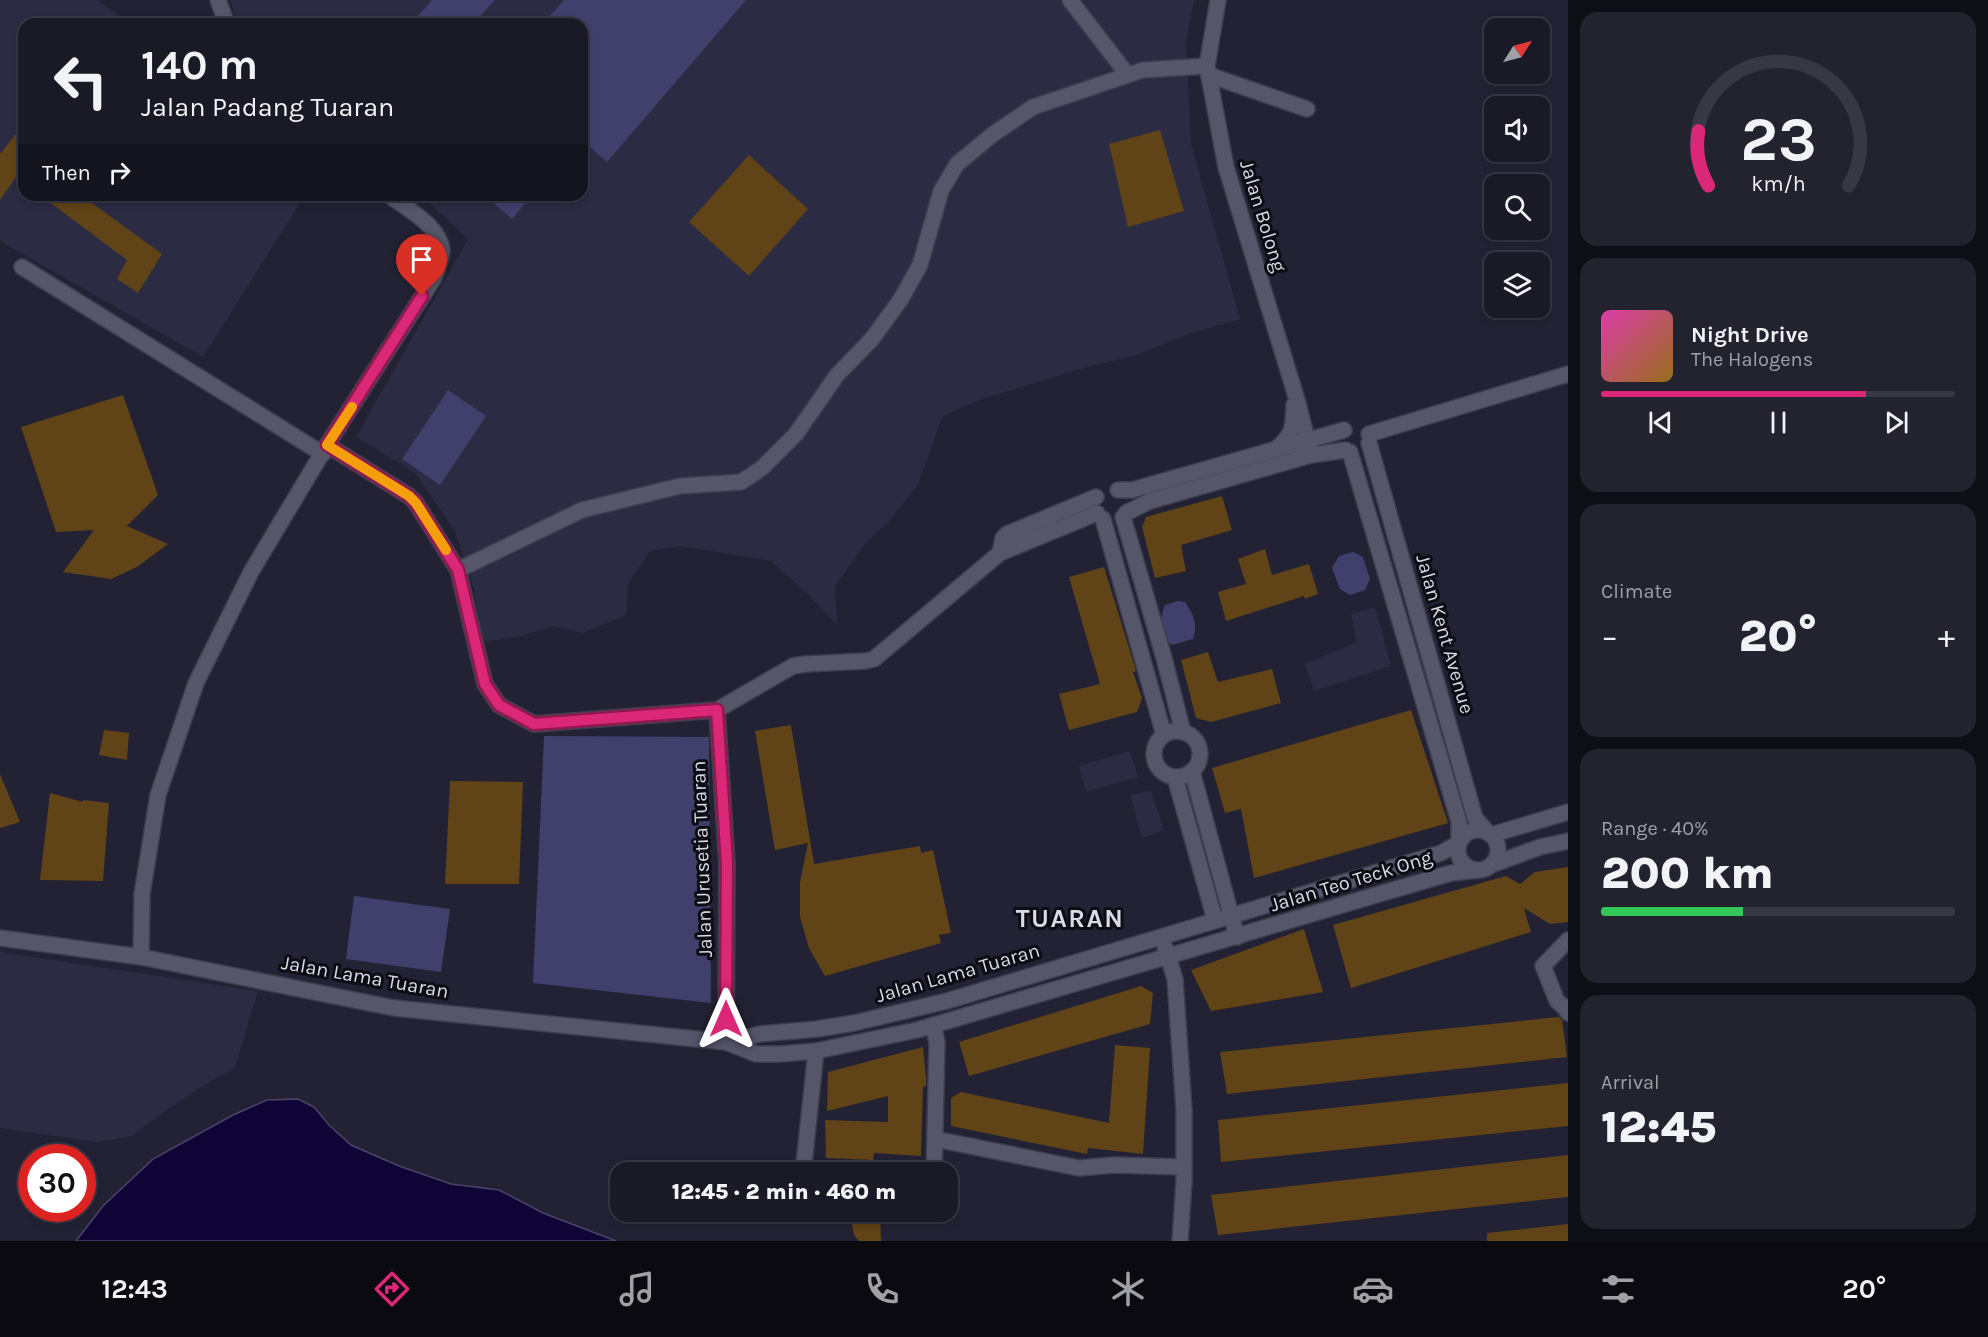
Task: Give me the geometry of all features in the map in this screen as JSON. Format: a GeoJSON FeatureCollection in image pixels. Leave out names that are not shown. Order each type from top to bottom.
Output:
{"type":"FeatureCollection","features":[{"type":"Feature","properties":{"kind":"street"},"geometry":{"type":"LineString","coordinates":[[218,0],[225,18]]}},
{"type":"Feature","properties":{"kind":"street"},"geometry":{"type":"LineString","coordinates":[[1071,0],[1127,74]]}},
{"type":"Feature","properties":{"kind":"street","name":"Jalan Bolong"},"geometry":{"type":"LineString","coordinates":[[1218,0],[1208,71],[1226,167],[1297,397],[1309,448]]}},
{"type":"Feature","properties":{"kind":"street"},"geometry":{"type":"LineString","coordinates":[[458,570],[582,510],[680,486],[741,482],[762,468],[796,434],[837,375],[872,339],[901,299],[920,266],[941,191],[957,164],[992,135],[1033,107],[1143,70],[1208,71],[1307,109]]}},
{"type":"Feature","properties":{"kind":"street"},"geometry":{"type":"LineString","coordinates":[[141,957],[142,894],[158,795],[195,683],[251,572],[434,278],[440,262],[442,249],[437,234],[396,201]]}},
{"type":"Feature","properties":{"kind":"street"},"geometry":{"type":"LineString","coordinates":[[22,267],[325,450],[409,496],[416,503],[458,570],[485,684],[499,705],[534,724],[717,710],[793,666],[806,663],[874,659],[1000,553],[1099,510]]}},
{"type":"Feature","properties":{"kind":"street"},"geometry":{"type":"LineString","coordinates":[[1369,438],[1568,374]]}},
{"type":"Feature","properties":{"kind":"street"},"geometry":{"type":"LineString","coordinates":[[1297,397],[1307,421],[1318,430],[1337,432]]}},
{"type":"Feature","properties":{"kind":"street"},"geometry":{"type":"LineString","coordinates":[[1276,449],[1289,438],[1297,397]]}},
{"type":"Feature","properties":{"kind":"street"},"geometry":{"type":"LineString","coordinates":[[1099,510],[1113,521],[1150,501],[1309,448],[1349,426],[1358,425],[1366,429],[1369,438],[1364,450],[1360,453],[1309,448],[1276,449],[1132,490],[1108,488],[1099,493],[1099,510],[1162,728],[1155,748],[1156,763],[1166,774],[1181,777],[1192,771],[1198,762],[1199,748],[1191,736],[1162,728]]}},
{"type":"Feature","properties":{"kind":"street"},"geometry":{"type":"LineString","coordinates":[[1337,432],[1348,451]]}},
{"type":"Feature","properties":{"kind":"street","name":"Jalan Kent Avenue"},"geometry":{"type":"LineString","coordinates":[[1369,438],[1475,818],[1492,837]]}},
{"type":"Feature","properties":{"kind":"street","name":"Jalan Kent Avenue"},"geometry":{"type":"LineString","coordinates":[[1348,451],[1459,822],[1459,843]]}},
{"type":"Feature","properties":{"kind":"street"},"geometry":{"type":"LineString","coordinates":[[1118,490],[1128,502],[1124,515],[1183,732]]}},
{"type":"Feature","properties":{"kind":"street","name":"Jalan Urusetia Tuaran"},"geometry":{"type":"LineString","coordinates":[[717,710],[727,864],[726,1042]]}},
{"type":"Feature","properties":{"kind":"street"},"geometry":{"type":"LineString","coordinates":[[1175,979],[1180,967],[1188,959],[1234,938],[1231,915],[1192,771]]}},
{"type":"Feature","properties":{"kind":"street"},"geometry":{"type":"LineString","coordinates":[[1175,777],[1215,920]]}},
{"type":"Feature","properties":{"kind":"street"},"geometry":{"type":"LineString","coordinates":[[1492,837],[1568,812]]}},
{"type":"Feature","properties":{"kind":"street"},"geometry":{"type":"LineString","coordinates":[[1492,837],[1497,854],[1484,867],[1469,868],[1463,863],[1458,851],[1459,843],[1469,832],[1479,830],[1512,845],[1540,847],[1568,841]]}},
{"type":"Feature","properties":{"kind":"street","name":"Jalan Teo Teck Ong"},"geometry":{"type":"LineString","coordinates":[[1231,915],[1441,853],[1459,843]]}},
{"type":"Feature","properties":{"kind":"street","name":"Jalan Teo Teck Ong"},"geometry":{"type":"LineString","coordinates":[[1234,938],[1451,873],[1484,867],[1540,847]]}},
{"type":"Feature","properties":{"kind":"street","name":"Jalan Lama Tuaran"},"geometry":{"type":"LineString","coordinates":[[726,1042],[760,1034],[854,1023],[947,1001],[1231,915]]}},
{"type":"Feature","properties":{"kind":"street"},"geometry":{"type":"LineString","coordinates":[[1162,936],[1175,979],[1184,1110],[1180,1241]]}},
{"type":"Feature","properties":{"kind":"street","name":"Jalan Lama Tuaran"},"geometry":{"type":"LineString","coordinates":[[0,938],[141,957],[394,1008],[726,1042],[756,1054],[816,1050],[933,1025],[1234,938]]}},
{"type":"Feature","properties":{"kind":"street"},"geometry":{"type":"LineString","coordinates":[[1568,940],[1543,966],[1557,1001],[1566,1008],[1568,1014]]}},
{"type":"Feature","properties":{"kind":"street"},"geometry":{"type":"LineString","coordinates":[[933,1025],[937,1042],[934,1162]]}},
{"type":"Feature","properties":{"kind":"street"},"geometry":{"type":"LineString","coordinates":[[804,1162],[816,1050]]}},
{"type":"Feature","properties":{"kind":"street"},"geometry":{"type":"LineString","coordinates":[[935,1139],[1079,1168],[1114,1165],[1184,1167]]}},
{"type":"Feature","properties":{"kind":"shaded area"},"geometry":{"type":"Polygon","coordinates":[[[0,0],[98,0],[122,18],[18,18],[18,201],[301,201],[203,357],[0,241],[0,0]]]}},
{"type":"Feature","properties":{"kind":"shaded area"},"geometry":{"type":"Polygon","coordinates":[[[230,0],[1194,0],[1186,43],[1191,144],[1240,319],[1188,334],[1137,355],[1087,367],[979,400],[942,417],[918,485],[889,521],[865,544],[835,586],[837,625],[810,596],[771,561],[680,546],[650,551],[628,584],[626,615],[582,633],[554,626],[522,636],[482,642],[474,589],[455,531],[415,473],[356,437],[468,239],[427,201],[588,201],[588,18],[236,18],[230,0]]]}},
{"type":"Feature","properties":{"kind":"shaded area"},"geometry":{"type":"Polygon","coordinates":[[[432,0],[495,0],[478,18],[416,18],[432,0]]]}},
{"type":"Feature","properties":{"kind":"shaded area"},"geometry":{"type":"Polygon","coordinates":[[[564,0],[746,0],[607,162],[588,145],[588,18],[548,18],[564,0]]]}},
{"type":"Feature","properties":{"kind":"shaded area"},"geometry":{"type":"Polygon","coordinates":[[[491,201],[527,201],[512,219],[491,201]]]}},
{"type":"Feature","properties":{"kind":"shaded area"},"geometry":{"type":"Polygon","coordinates":[[[448,390],[486,416],[440,485],[402,459],[448,390]]]}},
{"type":"Feature","properties":{"kind":"shaded area"},"geometry":{"type":"Polygon","coordinates":[[[1353,552],[1363,557],[1370,579],[1365,590],[1350,595],[1340,589],[1332,568],[1339,556],[1353,552]]]}},
{"type":"Feature","properties":{"kind":"shaded area"},"geometry":{"type":"Polygon","coordinates":[[[1178,601],[1185,602],[1193,616],[1195,629],[1193,639],[1172,645],[1162,632],[1162,616],[1165,605],[1178,601]]]}},
{"type":"Feature","properties":{"kind":"shaded area"},"geometry":{"type":"Polygon","coordinates":[[[1375,607],[1391,666],[1314,691],[1305,664],[1357,642],[1351,614],[1375,607]]]}},
{"type":"Feature","properties":{"kind":"shaded area"},"geometry":{"type":"Polygon","coordinates":[[[544,736],[709,737],[711,1003],[533,983],[544,736]]]}},
{"type":"Feature","properties":{"kind":"shaded area"},"geometry":{"type":"Polygon","coordinates":[[[1130,751],[1138,777],[1086,792],[1079,766],[1130,751]]]}},
{"type":"Feature","properties":{"kind":"shaded area"},"geometry":{"type":"Polygon","coordinates":[[[1151,791],[1164,830],[1142,838],[1130,795],[1151,791]]]}},
{"type":"Feature","properties":{"kind":"shaded area"},"geometry":{"type":"Polygon","coordinates":[[[354,896],[450,909],[441,972],[346,959],[354,896]]]}},
{"type":"Feature","properties":{"kind":"shaded area"},"geometry":{"type":"Polygon","coordinates":[[[0,952],[258,991],[235,1067],[185,1097],[131,1136],[97,1142],[0,1128],[0,952]]]}},
{"type":"Feature","properties":{"kind":"shaded area"},"geometry":{"type":"Polygon","coordinates":[[[298,1099],[314,1107],[329,1125],[351,1145],[399,1166],[451,1184],[499,1190],[543,1213],[616,1241],[76,1241],[91,1222],[96,1222],[96,1215],[103,1206],[153,1159],[233,1115],[267,1100],[298,1099]]]}},
{"type":"Feature","properties":{"kind":"building"},"geometry":{"type":"Polygon","coordinates":[[[1160,130],[1184,211],[1128,227],[1109,144],[1160,130]]]}},
{"type":"Feature","properties":{"kind":"building"},"geometry":{"type":"Polygon","coordinates":[[[18,132],[18,178],[16,177],[0,200],[0,154],[18,132]]]}},
{"type":"Feature","properties":{"kind":"building"},"geometry":{"type":"Polygon","coordinates":[[[749,155],[808,209],[749,276],[689,222],[749,155]]]}},
{"type":"Feature","properties":{"kind":"building"},"geometry":{"type":"Polygon","coordinates":[[[48,201],[89,201],[162,254],[138,293],[117,279],[127,260],[48,201]]]}},
{"type":"Feature","properties":{"kind":"building"},"geometry":{"type":"Polygon","coordinates":[[[123,395],[158,495],[127,526],[168,544],[137,567],[111,579],[63,572],[94,530],[56,532],[21,427],[123,395]]]}},
{"type":"Feature","properties":{"kind":"building"},"geometry":{"type":"Polygon","coordinates":[[[1222,496],[1232,530],[1181,545],[1186,571],[1155,578],[1142,527],[1146,517],[1222,496]]]}},
{"type":"Feature","properties":{"kind":"building"},"geometry":{"type":"Polygon","coordinates":[[[1265,549],[1272,575],[1309,564],[1318,594],[1305,599],[1304,596],[1226,621],[1218,592],[1246,584],[1238,559],[1265,549]]]}},
{"type":"Feature","properties":{"kind":"building"},"geometry":{"type":"Polygon","coordinates":[[[1104,567],[1142,698],[1137,712],[1069,730],[1059,694],[1100,684],[1069,577],[1104,567]]]}},
{"type":"Feature","properties":{"kind":"building"},"geometry":{"type":"Polygon","coordinates":[[[1208,652],[1218,682],[1272,669],[1281,703],[1211,722],[1196,718],[1181,660],[1208,652]]]}},
{"type":"Feature","properties":{"kind":"building"},"geometry":{"type":"Polygon","coordinates":[[[1411,710],[1448,823],[1254,878],[1241,809],[1225,813],[1212,768],[1411,710]]]}},
{"type":"Feature","properties":{"kind":"building"},"geometry":{"type":"Polygon","coordinates":[[[791,725],[814,864],[920,846],[921,853],[933,850],[951,933],[939,935],[941,943],[825,976],[809,948],[800,917],[800,882],[808,843],[775,850],[755,731],[791,725]]]}},
{"type":"Feature","properties":{"kind":"building"},"geometry":{"type":"Polygon","coordinates":[[[104,730],[129,733],[127,760],[99,755],[104,730]]]}},
{"type":"Feature","properties":{"kind":"building"},"geometry":{"type":"Polygon","coordinates":[[[0,774],[20,822],[0,828],[0,774]]]}},
{"type":"Feature","properties":{"kind":"building"},"geometry":{"type":"Polygon","coordinates":[[[450,781],[523,782],[519,884],[445,884],[450,781]]]}},
{"type":"Feature","properties":{"kind":"building"},"geometry":{"type":"Polygon","coordinates":[[[50,793],[83,802],[83,800],[109,803],[103,881],[40,880],[50,793]]]}},
{"type":"Feature","properties":{"kind":"building"},"geometry":{"type":"Polygon","coordinates":[[[1568,867],[1568,922],[1550,924],[1524,908],[1531,932],[1351,988],[1333,925],[1506,876],[1520,884],[1535,872],[1568,867]]]}},
{"type":"Feature","properties":{"kind":"building"},"geometry":{"type":"Polygon","coordinates":[[[1304,929],[1323,992],[1211,1011],[1191,970],[1304,929]]]}},
{"type":"Feature","properties":{"kind":"building"},"geometry":{"type":"Polygon","coordinates":[[[1141,986],[1153,993],[1150,1024],[969,1076],[959,1042],[1141,986]]]}},
{"type":"Feature","properties":{"kind":"building"},"geometry":{"type":"Polygon","coordinates":[[[1559,1017],[1562,1020],[1567,1057],[1227,1094],[1220,1052],[1559,1017]]]}},
{"type":"Feature","properties":{"kind":"building"},"geometry":{"type":"Polygon","coordinates":[[[1115,1045],[1150,1048],[1143,1154],[1088,1148],[1087,1154],[951,1126],[951,1098],[961,1092],[1109,1123],[1115,1045]]]}},
{"type":"Feature","properties":{"kind":"building"},"geometry":{"type":"Polygon","coordinates":[[[923,1047],[926,1086],[923,1087],[921,1156],[874,1153],[873,1160],[826,1158],[825,1120],[888,1122],[888,1096],[827,1111],[828,1072],[923,1047]]]}},
{"type":"Feature","properties":{"kind":"building"},"geometry":{"type":"Polygon","coordinates":[[[1568,1083],[1568,1126],[1221,1162],[1218,1120],[1568,1083]]]}},
{"type":"Feature","properties":{"kind":"building"},"geometry":{"type":"Polygon","coordinates":[[[1568,1155],[1568,1197],[1218,1235],[1211,1195],[1568,1155]]]}},
{"type":"Feature","properties":{"kind":"building"},"geometry":{"type":"Polygon","coordinates":[[[852,1222],[880,1222],[881,1241],[859,1241],[854,1235],[852,1222]]]}},
{"type":"Feature","properties":{"kind":"building"},"geometry":{"type":"Polygon","coordinates":[[[1568,1224],[1568,1241],[1487,1241],[1487,1233],[1568,1224]]]}},
{"type":"Feature","properties":{"kind":"slow traffic"},"geometry":{"type":"LineString","coordinates":[[352,407],[327,445],[409,496],[416,503],[446,550]]}},
{"type":"Feature","properties":{"kind":"district","name":"TUARAN"},"geometry":{"type":"Point","coordinates":[1070,918]}},
{"type":"Feature","properties":{"kind":"route"},"geometry":{"type":"LineString","coordinates":[[422,296],[327,445],[409,496],[416,503],[458,570],[485,684],[499,705],[534,724],[717,710],[727,864],[726,1019]]}}]}
